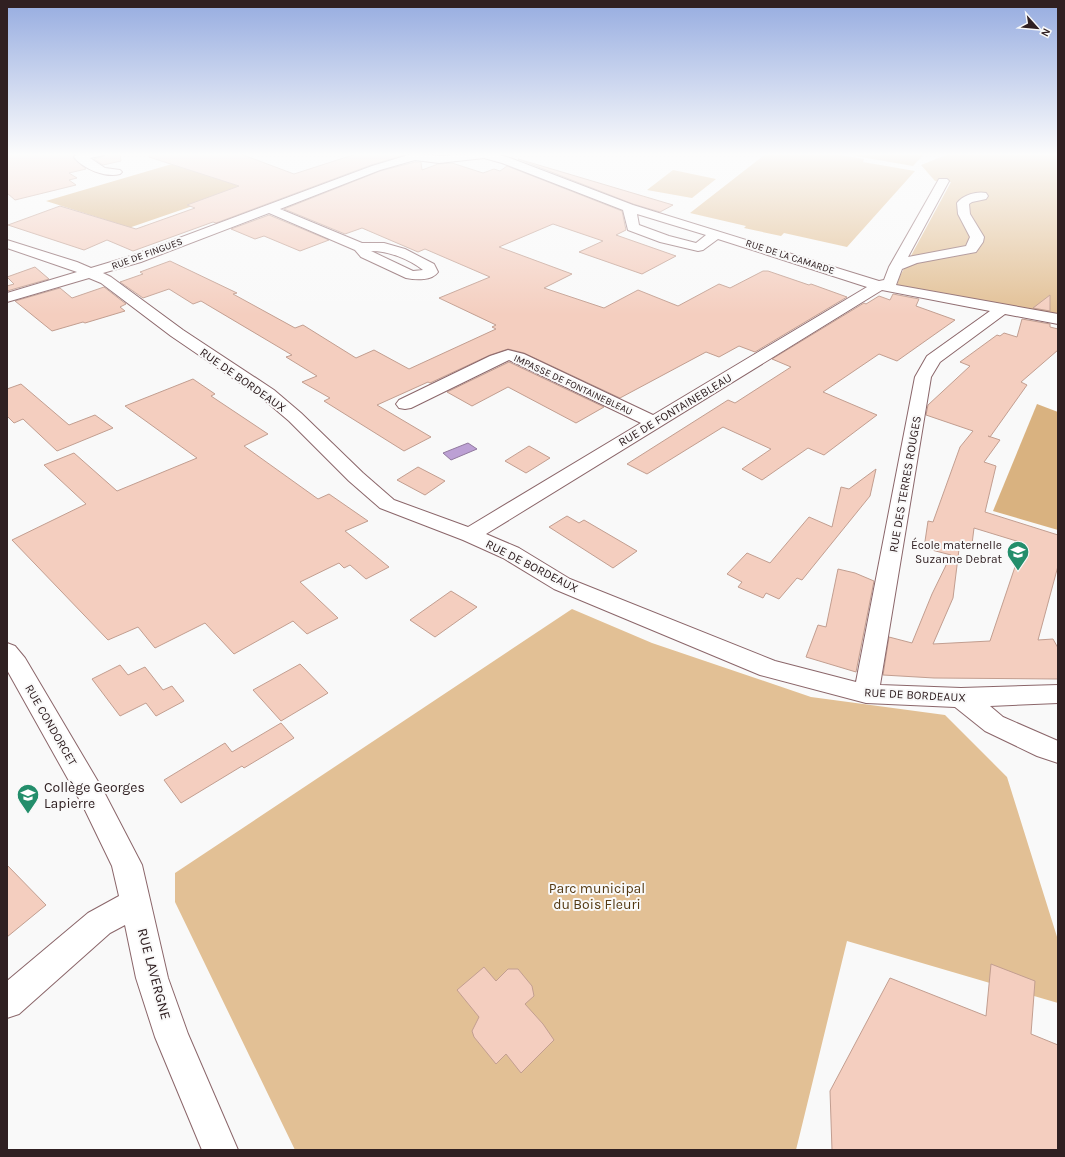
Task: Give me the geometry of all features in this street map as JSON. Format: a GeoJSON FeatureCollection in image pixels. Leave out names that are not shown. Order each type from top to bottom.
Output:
{"type":"FeatureCollection","features":[{"type":"Feature","properties":{"kind":"street","name":"RUE DE FINGUES"},"geometry":{"type":"LineString","coordinates":[[7,298],[136,259],[275,207]]}},
{"type":"Feature","properties":{"kind":"street","name":"RUE DE LA CAMARDE"},"geometry":{"type":"LineString","coordinates":[[626,207],[880,285],[1001,310],[1058,319]]}},
{"type":"Feature","properties":{"kind":"street"},"geometry":{"type":"LineString","coordinates":[[896,267],[929,207]]}},
{"type":"Feature","properties":{"kind":"street"},"geometry":{"type":"LineString","coordinates":[[896,267],[913,260],[971,249],[976,242],[977,237],[964,214],[963,207]]}},
{"type":"Feature","properties":{"kind":"street"},"geometry":{"type":"LineString","coordinates":[[629,208],[633,227],[652,236],[676,244],[698,247],[716,234]]}},
{"type":"Feature","properties":{"kind":"street"},"geometry":{"type":"LineString","coordinates":[[270,209],[360,247]]}},
{"type":"Feature","properties":{"kind":"street","name":"RUE DE BORDEAUX"},"geometry":{"type":"LineString","coordinates":[[7,244],[106,280],[177,334],[268,394],[295,417],[356,477],[387,504],[470,535],[510,553],[562,584],[769,669],[866,694],[960,698],[1058,694]]}},
{"type":"Feature","properties":{"kind":"street","name":"RUE DE FONTAINEBLEAU"},"geometry":{"type":"LineString","coordinates":[[470,535],[880,285],[890,283],[896,267]]}},
{"type":"Feature","properties":{"kind":"street","name":"RUE DES TERRES ROUGES"},"geometry":{"type":"LineString","coordinates":[[866,694],[923,377],[933,359],[1001,310]]}},
{"type":"Feature","properties":{"kind":"street","name":"IMPASSE DE FONTAINEBLEAU"},"geometry":{"type":"LineString","coordinates":[[405,404],[496,359],[508,355],[518,357],[655,423]]}},
{"type":"Feature","properties":{"kind":"street","name":"RUE CONDORCET"},"geometry":{"type":"LineString","coordinates":[[7,652],[16,664],[93,798]]}},
{"type":"Feature","properties":{"kind":"street"},"geometry":{"type":"LineString","coordinates":[[960,698],[994,724],[1046,749],[1058,752]]}},
{"type":"Feature","properties":{"kind":"street","name":"RUE LAVERGNE"},"geometry":{"type":"LineString","coordinates":[[93,798],[127,865],[152,978],[172,1037],[220,1150]]}},
{"type":"Feature","properties":{"kind":"street"},"geometry":{"type":"LineString","coordinates":[[7,1002],[99,923],[136,902]]}},
{"type":"Feature","properties":{"kind":"green space"},"geometry":{"type":"Polygon","coordinates":[[[698,207],[883,207],[847,247],[784,233],[781,236],[744,228],[746,226],[690,213],[698,207]]]}},
{"type":"Feature","properties":{"kind":"green space"},"geometry":{"type":"Polygon","coordinates":[[[937,207],[1058,207],[1058,314],[897,285],[900,276],[937,207]]]}},
{"type":"Feature","properties":{"kind":"green space","name":"Parc municipal du Bois Fleuri"},"geometry":{"type":"Polygon","coordinates":[[[572,609],[652,643],[811,697],[945,715],[1007,777],[1058,940],[1058,1003],[847,941],[796,1150],[295,1150],[175,902],[175,873],[572,609]]]}},
{"type":"Feature","properties":{"kind":"shaded area"},"geometry":{"type":"Polygon","coordinates":[[[65,207],[190,207],[114,233],[116,223],[65,207]]]}},
{"type":"Feature","properties":{"kind":"shaded area"},"geometry":{"type":"Polygon","coordinates":[[[1037,404],[1058,412],[1058,530],[993,511],[1037,404]]]}},
{"type":"Feature","properties":{"kind":"shaded area"},"geometry":{"type":"Polygon","coordinates":[[[468,443],[477,449],[451,460],[443,453],[468,443]]]}},
{"type":"Feature","properties":{"kind":"building"},"geometry":{"type":"Polygon","coordinates":[[[57,207],[63,207],[136,229],[195,208],[192,207],[259,207],[133,251],[107,240],[84,250],[8,225],[57,207]]]}},
{"type":"Feature","properties":{"kind":"building"},"geometry":{"type":"Polygon","coordinates":[[[289,207],[612,207],[622,211],[626,230],[616,235],[676,256],[642,274],[579,252],[603,241],[553,224],[499,247],[572,274],[544,288],[604,308],[638,290],[678,306],[719,284],[730,288],[763,271],[768,271],[809,285],[811,284],[847,297],[755,352],[739,346],[719,357],[706,352],[620,398],[524,353],[508,349],[490,355],[430,383],[428,382],[377,405],[431,437],[404,451],[324,401],[330,398],[302,382],[317,376],[286,357],[292,355],[201,301],[193,304],[169,289],[143,298],[120,282],[143,274],[140,272],[170,261],[237,293],[233,294],[295,328],[303,325],[356,358],[374,350],[409,369],[496,329],[492,327],[496,325],[439,298],[490,277],[425,249],[418,252],[362,228],[345,234],[284,209],[289,207]]]}},
{"type":"Feature","properties":{"kind":"building"},"geometry":{"type":"Polygon","coordinates":[[[643,207],[669,207],[660,212],[643,207]]]}},
{"type":"Feature","properties":{"kind":"building"},"geometry":{"type":"Polygon","coordinates":[[[269,215],[329,240],[300,251],[264,236],[255,239],[231,229],[269,215]]]}},
{"type":"Feature","properties":{"kind":"building"},"geometry":{"type":"Polygon","coordinates":[[[35,267],[49,279],[7,291],[7,286],[14,284],[7,277],[35,267]]]}},
{"type":"Feature","properties":{"kind":"building"},"geometry":{"type":"Polygon","coordinates":[[[104,287],[126,304],[120,307],[125,311],[52,331],[15,301],[60,288],[72,298],[104,287]]]}},
{"type":"Feature","properties":{"kind":"building"},"geometry":{"type":"Polygon","coordinates":[[[893,294],[919,299],[916,306],[955,320],[897,361],[879,354],[823,392],[877,415],[824,455],[808,448],[762,480],[742,469],[771,449],[723,427],[647,474],[627,464],[728,400],[735,403],[791,367],[772,359],[864,303],[866,304],[879,296],[890,300],[893,294]]]}},
{"type":"Feature","properties":{"kind":"building"},"geometry":{"type":"Polygon","coordinates":[[[1050,295],[1050,311],[1033,308],[1050,295]]]}},
{"type":"Feature","properties":{"kind":"building"},"geometry":{"type":"Polygon","coordinates":[[[1022,319],[1050,324],[1050,327],[1058,329],[1058,350],[1021,382],[1027,385],[990,437],[1000,440],[984,462],[996,466],[985,512],[1058,535],[1058,566],[1038,640],[1053,639],[1058,648],[1058,679],[934,678],[883,675],[889,637],[912,643],[932,594],[951,555],[924,548],[928,521],[933,522],[960,447],[973,431],[926,415],[928,405],[970,366],[960,362],[997,335],[1000,336],[1004,333],[1017,337],[1022,319]],[[974,528],[972,544],[960,541],[953,598],[933,644],[990,641],[1023,543],[974,528]]]}},
{"type":"Feature","properties":{"kind":"building"},"geometry":{"type":"Polygon","coordinates":[[[509,362],[604,407],[576,423],[508,387],[472,406],[447,392],[509,362]]]}},
{"type":"Feature","properties":{"kind":"building"},"geometry":{"type":"Polygon","coordinates":[[[193,379],[215,394],[211,396],[268,434],[244,446],[318,499],[329,494],[368,521],[345,531],[389,567],[366,579],[350,565],[344,568],[339,563],[300,582],[338,618],[307,634],[293,621],[234,654],[205,623],[155,648],[138,627],[108,640],[12,540],[86,504],[44,465],[74,453],[117,491],[197,458],[125,406],[193,379]]]}},
{"type":"Feature","properties":{"kind":"building"},"geometry":{"type":"Polygon","coordinates":[[[21,384],[69,425],[95,415],[113,428],[57,451],[23,419],[14,423],[7,416],[7,389],[21,384]]]}},
{"type":"Feature","properties":{"kind":"building"},"geometry":{"type":"Polygon","coordinates":[[[529,446],[550,458],[526,473],[505,461],[529,446]]]}},
{"type":"Feature","properties":{"kind":"building"},"geometry":{"type":"Polygon","coordinates":[[[418,467],[445,481],[425,495],[397,480],[418,467]]]}},
{"type":"Feature","properties":{"kind":"building"},"geometry":{"type":"Polygon","coordinates":[[[876,469],[870,496],[802,580],[797,578],[779,599],[766,593],[763,598],[738,587],[742,582],[727,574],[747,553],[770,563],[809,517],[832,527],[841,487],[849,489],[876,469]]]}},
{"type":"Feature","properties":{"kind":"building"},"geometry":{"type":"Polygon","coordinates":[[[567,516],[579,523],[584,520],[637,551],[613,568],[549,527],[567,516]]]}},
{"type":"Feature","properties":{"kind":"building"},"geometry":{"type":"Polygon","coordinates":[[[838,569],[855,573],[874,581],[856,672],[806,657],[818,625],[826,627],[838,569]]]}},
{"type":"Feature","properties":{"kind":"building"},"geometry":{"type":"Polygon","coordinates":[[[451,591],[477,607],[435,637],[410,620],[451,591]]]}},
{"type":"Feature","properties":{"kind":"building"},"geometry":{"type":"Polygon","coordinates":[[[300,664],[328,693],[281,721],[253,690],[300,664]]]}},
{"type":"Feature","properties":{"kind":"building"},"geometry":{"type":"Polygon","coordinates":[[[120,665],[128,675],[145,667],[163,690],[172,686],[184,701],[156,716],[146,703],[120,716],[92,679],[120,665]]]}},
{"type":"Feature","properties":{"kind":"building"},"geometry":{"type":"Polygon","coordinates":[[[281,723],[294,738],[244,768],[242,766],[181,803],[164,780],[225,743],[232,752],[281,723]]]}},
{"type":"Feature","properties":{"kind":"building"},"geometry":{"type":"Polygon","coordinates":[[[7,865],[46,905],[7,937],[7,865]]]}},
{"type":"Feature","properties":{"kind":"building"},"geometry":{"type":"Polygon","coordinates":[[[991,964],[1035,981],[1031,1034],[1058,1045],[1058,1150],[832,1150],[830,1091],[890,978],[986,1016],[991,964]]]}},
{"type":"Feature","properties":{"kind":"building"},"geometry":{"type":"Polygon","coordinates":[[[484,967],[496,981],[508,969],[518,969],[532,986],[534,996],[525,1004],[543,1024],[554,1040],[521,1073],[506,1054],[496,1064],[474,1037],[472,1031],[479,1017],[457,990],[484,967]]]}},
{"type":"Feature","properties":{"kind":"place","name":"École maternelle Suzanne Debrat"},"geometry":{"type":"Point","coordinates":[1018,572]}},
{"type":"Feature","properties":{"kind":"place","name":"Collège Georges Lapierre"},"geometry":{"type":"Point","coordinates":[28,814]}}]}
